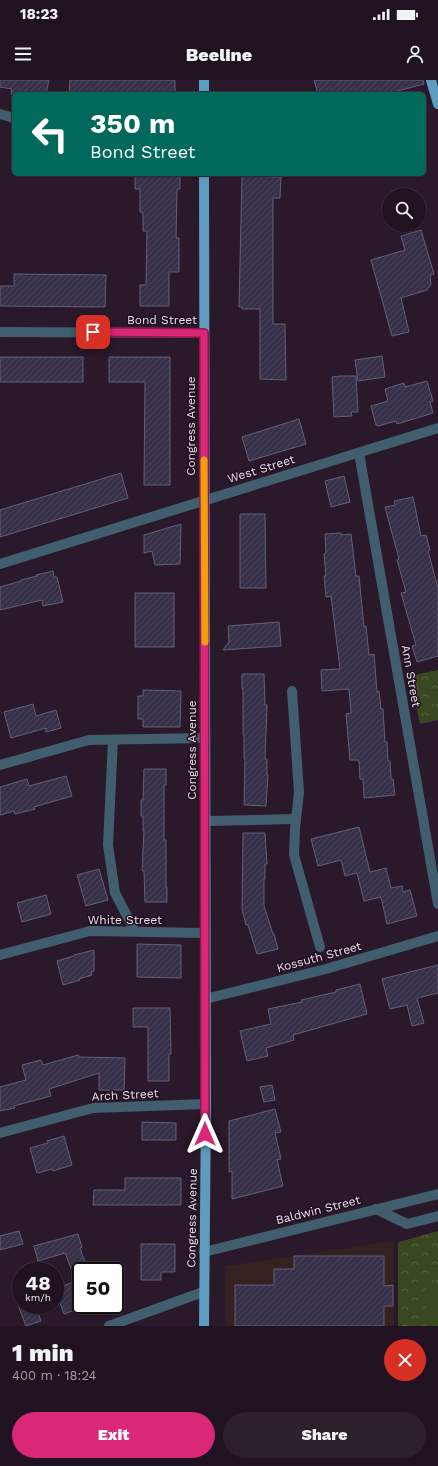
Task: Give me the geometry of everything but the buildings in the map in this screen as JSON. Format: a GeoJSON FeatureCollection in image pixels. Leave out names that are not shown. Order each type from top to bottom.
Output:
{"type":"FeatureCollection","features":[{"type":"Feature","properties":{"kind":"main road"},"geometry":{"type":"LineString","coordinates":[[204,80],[204,92]]}},
{"type":"Feature","properties":{"kind":"main road"},"geometry":{"type":"LineString","coordinates":[[431,80],[438,104]]}},
{"type":"Feature","properties":{"kind":"main road","name":"Congress Avenue"},"geometry":{"type":"LineString","coordinates":[[204,176],[206,1104],[204,1326]]}},
{"type":"Feature","properties":{"kind":"street"},"geometry":{"type":"LineString","coordinates":[[0,114],[12,117]]}},
{"type":"Feature","properties":{"kind":"street","name":"Bond Street"},"geometry":{"type":"LineString","coordinates":[[0,332],[204,333]]}},
{"type":"Feature","properties":{"kind":"street","name":"West Street"},"geometry":{"type":"LineString","coordinates":[[0,564],[438,428]]}},
{"type":"Feature","properties":{"kind":"street","name":"Ann Street"},"geometry":{"type":"LineString","coordinates":[[359,453],[438,904]]}},
{"type":"Feature","properties":{"kind":"street"},"geometry":{"type":"LineString","coordinates":[[292,691],[299,792],[294,855],[320,947]]}},
{"type":"Feature","properties":{"kind":"street"},"geometry":{"type":"LineString","coordinates":[[0,765],[90,740],[205,738]]}},
{"type":"Feature","properties":{"kind":"street"},"geometry":{"type":"LineString","coordinates":[[112,740],[108,845],[115,894],[135,932]]}},
{"type":"Feature","properties":{"kind":"street"},"geometry":{"type":"LineString","coordinates":[[205,821],[296,819]]}},
{"type":"Feature","properties":{"kind":"street","name":"White Street"},"geometry":{"type":"LineString","coordinates":[[0,955],[90,931],[205,933]]}},
{"type":"Feature","properties":{"kind":"street","name":"Kossuth Street"},"geometry":{"type":"LineString","coordinates":[[205,999],[326,969],[438,936]]}},
{"type":"Feature","properties":{"kind":"street","name":"Arch Street"},"geometry":{"type":"LineString","coordinates":[[0,1133],[93,1108],[206,1104]]}},
{"type":"Feature","properties":{"kind":"street","name":"Baldwin Street"},"geometry":{"type":"LineString","coordinates":[[204,1252],[438,1194]]}},
{"type":"Feature","properties":{"kind":"street"},"geometry":{"type":"LineString","coordinates":[[376,1209],[407,1224],[438,1216]]}},
{"type":"Feature","properties":{"kind":"street"},"geometry":{"type":"LineString","coordinates":[[109,1326],[204,1292]]}},
{"type":"Feature","properties":{"kind":"shaded area"},"geometry":{"type":"Polygon","coordinates":[[[394,1241],[394,1326],[226,1326],[226,1266],[394,1241]]]}},
{"type":"Feature","properties":{"kind":"green space"},"geometry":{"type":"Polygon","coordinates":[[[438,670],[438,720],[420,724],[410,676],[438,670]]]}},
{"type":"Feature","properties":{"kind":"green space"},"geometry":{"type":"Polygon","coordinates":[[[438,1231],[438,1326],[398,1326],[399,1242],[438,1231]]]}},
{"type":"Feature","properties":{"kind":"green space"},"geometry":{"type":"Polygon","coordinates":[[[426,1287],[438,1287],[438,1326],[426,1326],[426,1287]]]}},
{"type":"Feature","properties":{"kind":"slow traffic"},"geometry":{"type":"LineString","coordinates":[[204,460],[205,642]]}},
{"type":"Feature","properties":{"kind":"route"},"geometry":{"type":"LineString","coordinates":[[93,332],[204,333],[205,1134]]}}]}
